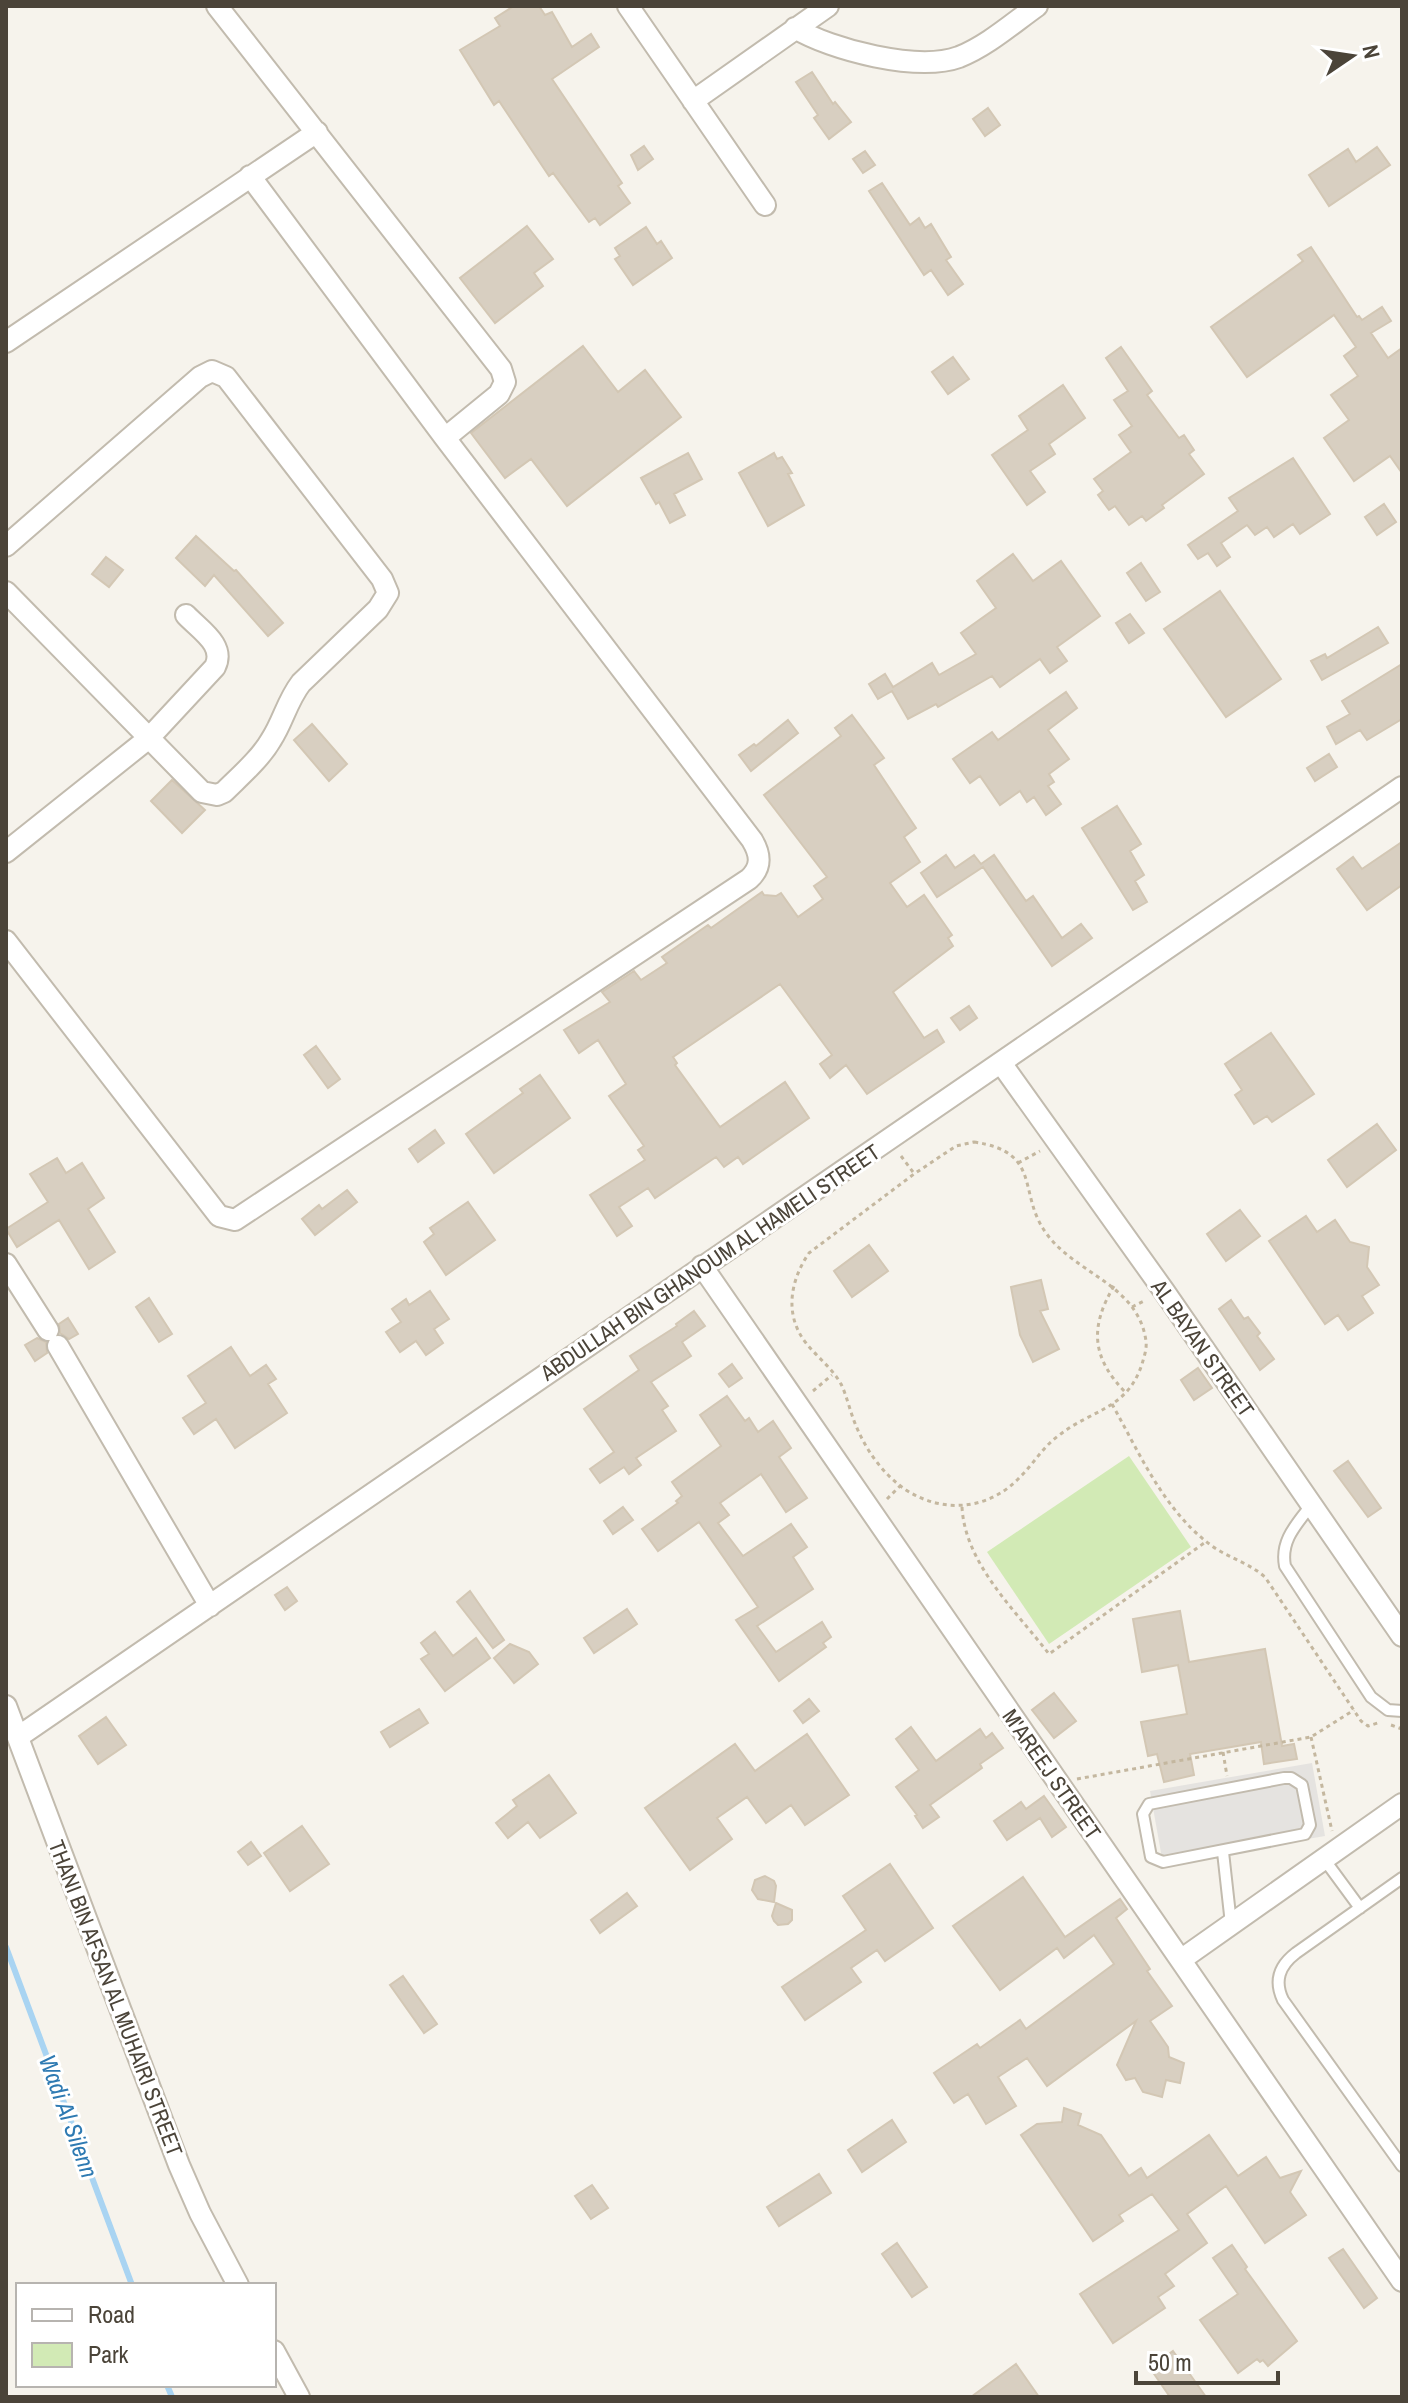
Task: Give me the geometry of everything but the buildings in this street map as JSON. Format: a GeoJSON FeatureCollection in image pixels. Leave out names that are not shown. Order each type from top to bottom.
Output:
{"type":"FeatureCollection","features":[{"type":"Feature","properties":{"kind":"street"},"geometry":{"type":"LineString","coordinates":[[217,6],[504,375],[503,389],[499,394],[445,438]]}},
{"type":"Feature","properties":{"kind":"street"},"geometry":{"type":"LineString","coordinates":[[628,6],[765,205]]}},
{"type":"Feature","properties":{"kind":"street"},"geometry":{"type":"LineString","coordinates":[[693,101],[828,6]]}},
{"type":"Feature","properties":{"kind":"street"},"geometry":{"type":"LineString","coordinates":[[795,28],[821,42],[849,51],[910,61],[940,62],[969,53],[1037,6]]}},
{"type":"Feature","properties":{"kind":"street"},"geometry":{"type":"LineString","coordinates":[[6,342],[317,132]]}},
{"type":"Feature","properties":{"kind":"street"},"geometry":{"type":"LineString","coordinates":[[6,941],[219,1216],[235,1220],[755,873],[760,855],[752,840],[445,438],[250,176]]}},
{"type":"Feature","properties":{"kind":"street"},"geometry":{"type":"LineString","coordinates":[[6,546],[200,377],[212,371],[226,377],[386,585],[385,600],[301,683],[271,740],[224,792],[217,795],[202,792],[6,592]]}},
{"type":"Feature","properties":{"kind":"street"},"geometry":{"type":"LineString","coordinates":[[6,852],[149,738],[215,667],[219,659],[215,645],[186,615]]}},
{"type":"Feature","properties":{"kind":"street","name":"ABDULLAH BIN GHANOUM AL HAMELI STREET"},"geometry":{"type":"LineString","coordinates":[[18,1737],[1402,787]]}},
{"type":"Feature","properties":{"kind":"street","name":"AL BAYAN STREET"},"geometry":{"type":"LineString","coordinates":[[1001,1063],[1077,1166],[1402,1636]]}},
{"type":"Feature","properties":{"kind":"street"},"geometry":{"type":"LineString","coordinates":[[6,1264],[53,1338],[210,1606]]}},
{"type":"Feature","properties":{"kind":"street","name":"M'AREEJ STREET"},"geometry":{"type":"LineString","coordinates":[[702,1266],[1401,2278]]}},
{"type":"Feature","properties":{"kind":"street","name":"THANI BIN AFSAN AL MUHAIRI STREET"},"geometry":{"type":"LineString","coordinates":[[6,1706],[179,2165],[237,2283]]}},
{"type":"Feature","properties":{"kind":"street"},"geometry":{"type":"LineString","coordinates":[[1182,1959],[1402,1804]]}},
{"type":"Feature","properties":{"kind":"street"},"geometry":{"type":"LineString","coordinates":[[276,2355],[299,2397]]}},
{"type":"Feature","properties":{"kind":"lane"},"geometry":{"type":"LineString","coordinates":[[1312,1504],[1284,1546],[1283,1556],[1289,1575],[1371,1697],[1388,1710],[1402,1711]]}},
{"type":"Feature","properties":{"kind":"lane"},"geometry":{"type":"LineString","coordinates":[[1291,1778],[1298,1780],[1302,1785],[1310,1825],[1300,1837],[1163,1862],[1154,1860],[1143,1814],[1146,1806],[1229,1788],[1291,1778]]}},
{"type":"Feature","properties":{"kind":"lane"},"geometry":{"type":"LineString","coordinates":[[1223,1852],[1231,1924]]}},
{"type":"Feature","properties":{"kind":"lane"},"geometry":{"type":"LineString","coordinates":[[1330,1855],[1360,1908]]}},
{"type":"Feature","properties":{"kind":"lane"},"geometry":{"type":"LineString","coordinates":[[1402,1878],[1287,1960],[1278,1979],[1283,2000],[1402,2166]]}},
{"type":"Feature","properties":{"kind":"path"},"geometry":{"type":"LineString","coordinates":[[889,1140],[914,1174]]}},
{"type":"Feature","properties":{"kind":"path"},"geometry":{"type":"LineString","coordinates":[[974,1142],[995,1144],[1009,1153],[1027,1178],[1037,1216],[1045,1232],[1072,1259],[1114,1286],[1130,1303],[1146,1344],[1137,1379],[1128,1394],[1080,1420],[1049,1442],[1020,1478],[1005,1491],[962,1507],[907,1491],[884,1470],[867,1449],[840,1384],[797,1328],[791,1308],[798,1269],[809,1253],[914,1174],[956,1146],[974,1142]]}},
{"type":"Feature","properties":{"kind":"path"},"geometry":{"type":"LineString","coordinates":[[1114,1286],[1098,1316],[1099,1350],[1109,1376],[1128,1394]]}},
{"type":"Feature","properties":{"kind":"path"},"geometry":{"type":"LineString","coordinates":[[798,1404],[833,1374]]}},
{"type":"Feature","properties":{"kind":"path"},"geometry":{"type":"LineString","coordinates":[[1112,1404],[1172,1507],[1207,1541],[1265,1577],[1361,1721],[1368,1726],[1384,1721],[1402,1729]]}},
{"type":"Feature","properties":{"kind":"path"},"geometry":{"type":"LineString","coordinates":[[962,1507],[966,1535],[977,1561],[1049,1654],[1207,1541]]}},
{"type":"Feature","properties":{"kind":"path"},"geometry":{"type":"LineString","coordinates":[[1058,1783],[1311,1737],[1354,1710]]}},
{"type":"Feature","properties":{"kind":"path"},"geometry":{"type":"LineString","coordinates":[[1311,1737],[1330,1855]]}},
{"type":"Feature","properties":{"kind":"path"},"geometry":{"type":"LineString","coordinates":[[1223,1751],[1229,1788]]}},
{"type":"Feature","properties":{"kind":"green space"},"geometry":{"type":"Polygon","coordinates":[[[1129,1456],[1191,1547],[1049,1644],[987,1552],[1129,1456]]]}},
{"type":"Feature","properties":{"kind":"shaded area"},"geometry":{"type":"Polygon","coordinates":[[[1312,1763],[1325,1836],[1163,1864],[1150,1791],[1312,1763]]]}},
{"type":"Feature","properties":{"kind":"waterway","name":"Wadi Al Silenn"},"geometry":{"type":"LineString","coordinates":[[6,1947],[131,2283]]}},
{"type":"Feature","properties":{"kind":"waterway","name":"Wadi Al Silenn"},"geometry":{"type":"LineString","coordinates":[[168,2387],[172,2397]]}}]}
